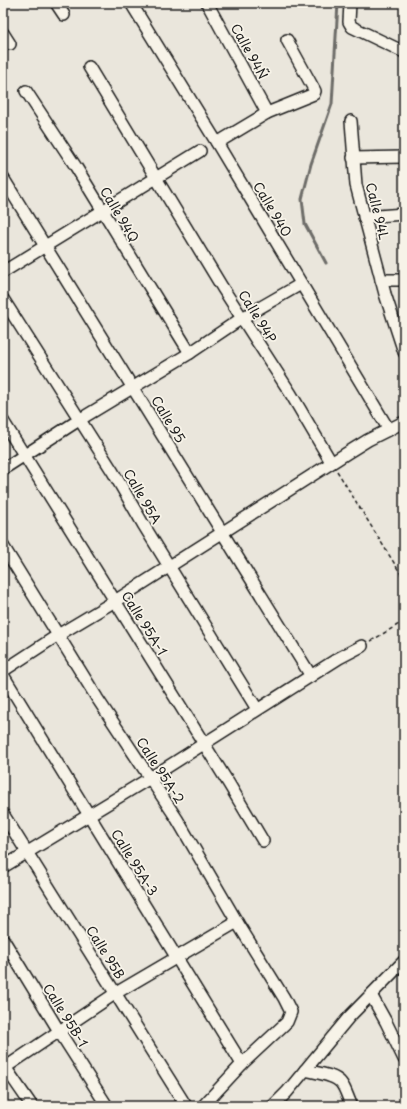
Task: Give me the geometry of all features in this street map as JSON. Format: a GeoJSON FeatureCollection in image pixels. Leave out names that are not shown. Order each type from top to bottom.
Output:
{"type":"FeatureCollection","features":[{"type":"Feature","properties":{"kind":"street"},"geometry":{"type":"LineString","coordinates":[[56,3],[64,15]]}},
{"type":"Feature","properties":{"kind":"street","name":"Calle 94O"},"geometry":{"type":"LineString","coordinates":[[131,3],[217,143],[389,430]]}},
{"type":"Feature","properties":{"kind":"street","name":"Calle 94Ñ"},"geometry":{"type":"LineString","coordinates":[[207,3],[267,113]]}},
{"type":"Feature","properties":{"kind":"street"},"geometry":{"type":"LineString","coordinates":[[350,3],[349,22],[352,27],[404,52]]}},
{"type":"Feature","properties":{"kind":"street"},"geometry":{"type":"LineString","coordinates":[[3,33],[10,44]]}},
{"type":"Feature","properties":{"kind":"street"},"geometry":{"type":"LineString","coordinates":[[217,143],[267,113],[312,95],[315,91],[287,40]]}},
{"type":"Feature","properties":{"kind":"street","name":"Calle 94P"},"geometry":{"type":"LineString","coordinates":[[89,67],[155,178],[291,394],[331,462]]}},
{"type":"Feature","properties":{"kind":"street","name":"Calle 94Q"},"geometry":{"type":"LineString","coordinates":[[26,91],[76,167],[190,353]]}},
{"type":"Feature","properties":{"kind":"street","name":"Calle 94L"},"geometry":{"type":"LineString","coordinates":[[351,121],[356,185],[381,280],[404,352]]}},
{"type":"Feature","properties":{"kind":"street"},"geometry":{"type":"LineString","coordinates":[[3,272],[200,151]]}},
{"type":"Feature","properties":{"kind":"street"},"geometry":{"type":"LineString","coordinates":[[353,158],[404,157]]}},
{"type":"Feature","properties":{"kind":"street","name":"Calle 95"},"geometry":{"type":"LineString","coordinates":[[3,178],[134,387],[311,676]]}},
{"type":"Feature","properties":{"kind":"street"},"geometry":{"type":"LineString","coordinates":[[364,217],[404,214]]}},
{"type":"Feature","properties":{"kind":"street"},"geometry":{"type":"LineString","coordinates":[[381,280],[404,280]]}},
{"type":"Feature","properties":{"kind":"street"},"geometry":{"type":"LineString","coordinates":[[3,470],[80,420],[190,353],[242,318],[301,284]]}},
{"type":"Feature","properties":{"kind":"street","name":"Calle 95A"},"geometry":{"type":"LineString","coordinates":[[3,299],[113,472],[257,710]]}},
{"type":"Feature","properties":{"kind":"street","name":"Calle 95A-1"},"geometry":{"type":"LineString","coordinates":[[3,422],[263,840]]}},
{"type":"Feature","properties":{"kind":"street"},"geometry":{"type":"LineString","coordinates":[[3,671],[58,635],[115,602],[331,462],[368,440],[404,422]]}},
{"type":"Feature","properties":{"kind":"street","name":"Calle 95A-2"},"geometry":{"type":"LineString","coordinates":[[3,546],[97,698],[177,819],[291,1012],[287,1022],[242,1064]]}},
{"type":"Feature","properties":{"kind":"street"},"geometry":{"type":"LineString","coordinates":[[3,867],[150,778],[339,658],[362,646]]}},
{"type":"Feature","properties":{"kind":"street","name":"Calle 95A-3"},"geometry":{"type":"LineString","coordinates":[[3,675],[242,1064]]}},
{"type":"Feature","properties":{"kind":"street","name":"Calle 95B"},"geometry":{"type":"LineString","coordinates":[[3,814],[186,1106]]}},
{"type":"Feature","properties":{"kind":"street"},"geometry":{"type":"LineString","coordinates":[[32,1106],[4,1065],[116,994],[237,922]]}},
{"type":"Feature","properties":{"kind":"street","name":"Calle 95B-1"},"geometry":{"type":"LineString","coordinates":[[3,939],[107,1106]]}},
{"type":"Feature","properties":{"kind":"street"},"geometry":{"type":"LineString","coordinates":[[273,1106],[287,1092],[349,1017],[404,961]]}},
{"type":"Feature","properties":{"kind":"street"},"geometry":{"type":"LineString","coordinates":[[371,995],[404,1060]]}},
{"type":"Feature","properties":{"kind":"street"},"geometry":{"type":"LineString","coordinates":[[203,1106],[242,1064]]}},
{"type":"Feature","properties":{"kind":"street"},"geometry":{"type":"LineString","coordinates":[[305,1070],[334,1078],[342,1083],[352,1106]]}},
{"type":"Feature","properties":{"kind":"path"},"geometry":{"type":"LineString","coordinates":[[331,462],[404,580]]}},
{"type":"Feature","properties":{"kind":"path"},"geometry":{"type":"LineString","coordinates":[[362,646],[404,621]]}},
{"type":"Feature","properties":{"kind":"waterway"},"geometry":{"type":"LineString","coordinates":[[326,263],[305,224],[302,199],[311,164],[332,104],[338,3]]}}]}
